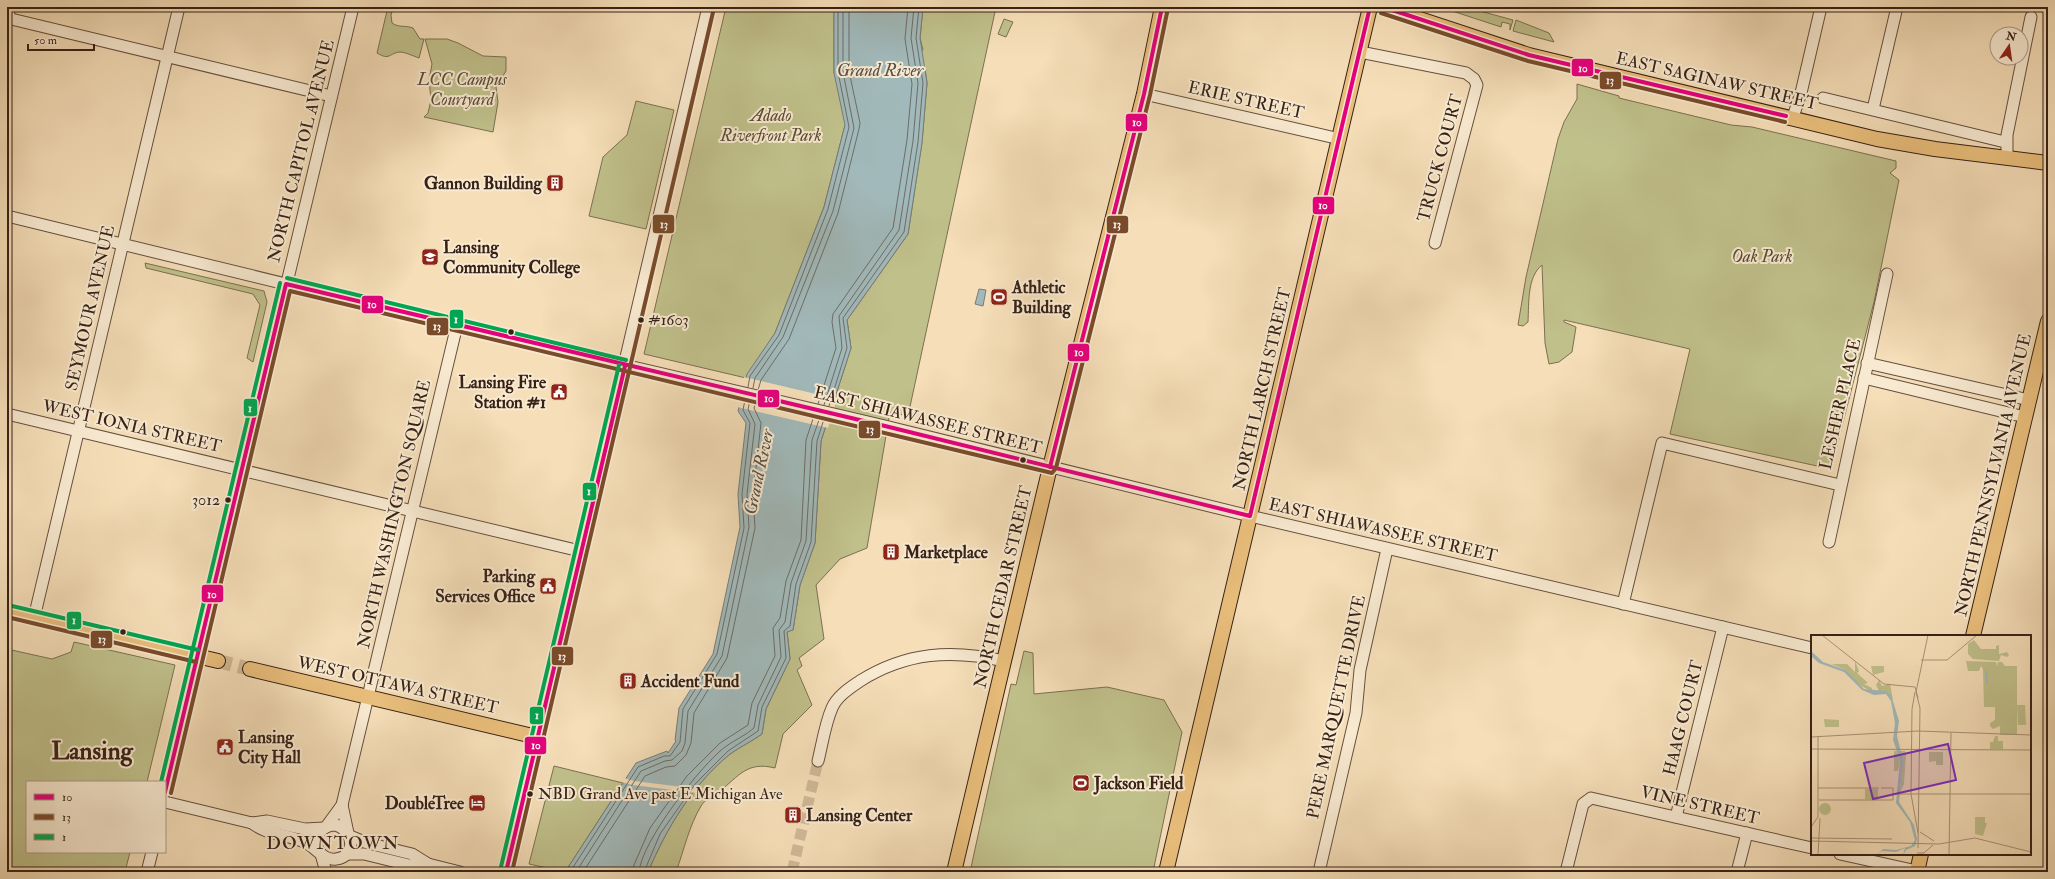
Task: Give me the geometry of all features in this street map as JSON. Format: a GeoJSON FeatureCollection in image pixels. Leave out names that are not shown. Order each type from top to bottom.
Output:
{"type":"FeatureCollection","features":[{"type":"Feature","properties":{"kind":"main road","name":"NORTH CEDAR STREET"},"geometry":{"type":"LineString","coordinates":[[954,872],[1050,467],[1144,94],[1162,7]]}},
{"type":"Feature","properties":{"kind":"main road","name":"NORTH LARCH STREET"},"geometry":{"type":"LineString","coordinates":[[1166,872],[1370,7]]}},
{"type":"Feature","properties":{"kind":"main road","name":"EAST SAGINAW STREET"},"geometry":{"type":"LineString","coordinates":[[1383,7],[1530,55],[1793,117],[1876,139],[1936,149],[2048,163]]}},
{"type":"Feature","properties":{"kind":"main road","name":"NORTH PENNSYLVANIA AVENUE"},"geometry":{"type":"LineString","coordinates":[[1973,635],[2048,321]]}},
{"type":"Feature","properties":{"kind":"main road"},"geometry":{"type":"LineString","coordinates":[[7,611],[218,661]]}},
{"type":"Feature","properties":{"kind":"main road","name":"WEST OTTAWA STREET"},"geometry":{"type":"LineString","coordinates":[[250,669],[537,737]]}},
{"type":"Feature","properties":{"kind":"main road"},"geometry":{"type":"LineString","coordinates":[[506,872],[537,737]]}},
{"type":"Feature","properties":{"kind":"main road"},"geometry":{"type":"LineString","coordinates":[[1917,872],[1921,855]]}},
{"type":"Feature","properties":{"kind":"street"},"geometry":{"type":"LineString","coordinates":[[10,7],[7,19],[331,96]]}},
{"type":"Feature","properties":{"kind":"street","name":"SEYMOUR AVENUE"},"geometry":{"type":"LineString","coordinates":[[34,618],[179,7]]}},
{"type":"Feature","properties":{"kind":"street","name":"NORTH CAPITOL AVENUE"},"geometry":{"type":"LineString","coordinates":[[166,788],[353,7]]}},
{"type":"Feature","properties":{"kind":"street"},"geometry":{"type":"LineString","coordinates":[[537,737],[708,7]]}},
{"type":"Feature","properties":{"kind":"street"},"geometry":{"type":"LineString","coordinates":[[1793,117],[1801,92],[1821,7]]}},
{"type":"Feature","properties":{"kind":"street"},"geometry":{"type":"LineString","coordinates":[[1873,109],[1898,7]]}},
{"type":"Feature","properties":{"kind":"street"},"geometry":{"type":"LineString","coordinates":[[2007,158],[2006,142],[2032,17]]}},
{"type":"Feature","properties":{"kind":"street","name":"TRUCK COURT"},"geometry":{"type":"LineString","coordinates":[[1360,52],[1466,73],[1474,79],[1476,85],[1435,243]]}},
{"type":"Feature","properties":{"kind":"street","name":"ERIE STREET"},"geometry":{"type":"LineString","coordinates":[[1144,94],[1340,139]]}},
{"type":"Feature","properties":{"kind":"street"},"geometry":{"type":"LineString","coordinates":[[1823,98],[2006,142]]}},
{"type":"Feature","properties":{"kind":"street","name":"EAST SHIAWASSEE STREET"},"geometry":{"type":"LineString","coordinates":[[7,216],[625,366],[735,390],[885,426],[1387,549],[1811,648]]}},
{"type":"Feature","properties":{"kind":"street","name":"LESHER PLACE"},"geometry":{"type":"LineString","coordinates":[[1829,542],[1840,485],[1887,274]]}},
{"type":"Feature","properties":{"kind":"street","name":"NORTH WASHINGTON SQUARE"},"geometry":{"type":"LineString","coordinates":[[342,805],[457,325]]}},
{"type":"Feature","properties":{"kind":"street"},"geometry":{"type":"LineString","coordinates":[[1867,363],[2029,400]]}},
{"type":"Feature","properties":{"kind":"street"},"geometry":{"type":"LineString","coordinates":[[1864,378],[2025,417]]}},
{"type":"Feature","properties":{"kind":"street","name":"WEST IONIA STREET"},"geometry":{"type":"LineString","coordinates":[[7,414],[580,551]]}},
{"type":"Feature","properties":{"kind":"street"},"geometry":{"type":"LineString","coordinates":[[1623,604],[1662,443],[1840,485]]}},
{"type":"Feature","properties":{"kind":"street","name":"PERE MARQUETTE DRIVE"},"geometry":{"type":"LineString","coordinates":[[1319,872],[1356,713],[1360,670],[1387,549]]}},
{"type":"Feature","properties":{"kind":"street","name":"HAAG COURT"},"geometry":{"type":"LineString","coordinates":[[1676,817],[1723,627]]}},
{"type":"Feature","properties":{"kind":"street"},"geometry":{"type":"LineString","coordinates":[[818,761],[832,708],[846,690],[873,673],[904,660],[931,655],[958,654],[1004,661]]}},
{"type":"Feature","properties":{"kind":"street","name":"VINE STREET"},"geometry":{"type":"LineString","coordinates":[[1566,872],[1583,804],[1591,798],[1597,798],[1811,848]]}},
{"type":"Feature","properties":{"kind":"street"},"geometry":{"type":"LineString","coordinates":[[166,802],[252,823],[267,821],[305,829],[325,828],[336,825],[367,844],[412,854],[428,864]]}},
{"type":"Feature","properties":{"kind":"street"},"geometry":{"type":"LineString","coordinates":[[326,872],[316,841],[318,835],[342,805]]}},
{"type":"Feature","properties":{"kind":"street"},"geometry":{"type":"LineString","coordinates":[[330,872],[351,846],[342,805]]}},
{"type":"Feature","properties":{"kind":"street"},"geometry":{"type":"LineString","coordinates":[[252,823],[263,831],[303,841],[329,859],[364,854],[409,865],[428,864],[460,872]]}},
{"type":"Feature","properties":{"kind":"street"},"geometry":{"type":"LineString","coordinates":[[1737,872],[1747,833]]}},
{"type":"Feature","properties":{"kind":"street"},"geometry":{"type":"LineString","coordinates":[[147,872],[152,853]]}},
{"type":"Feature","properties":{"kind":"street"},"geometry":{"type":"LineString","coordinates":[[1844,855],[1917,872]]}},
{"type":"Feature","properties":{"kind":"green space","name":"Adado Riverfront Park"},"geometry":{"type":"Polygon","coordinates":[[[726,7],[834,7],[834,73],[923,50],[920,38],[923,7],[996,7],[908,416],[890,412],[867,548],[840,559],[816,585],[824,639],[799,658],[802,666],[797,670],[812,705],[783,734],[775,768],[765,766],[750,768],[738,775],[702,804],[690,830],[676,872],[648,872],[672,824],[704,779],[730,754],[762,734],[766,709],[790,659],[787,631],[793,630],[800,585],[815,543],[821,441],[851,348],[847,320],[908,234],[922,142],[927,83],[925,68],[845,125],[824,207],[775,333],[746,378],[644,354],[726,7]]]}},
{"type":"Feature","properties":{"kind":"green space"},"geometry":{"type":"Polygon","coordinates":[[[1440,7],[1465,7],[1513,20],[1510,30],[1510,24],[1502,22],[1501,27],[1440,7]]]}},
{"type":"Feature","properties":{"kind":"green space"},"geometry":{"type":"Polygon","coordinates":[[[387,11],[392,12],[392,23],[413,28],[420,39],[424,39],[419,58],[402,52],[387,56],[377,53],[387,11]]]}},
{"type":"Feature","properties":{"kind":"green space"},"geometry":{"type":"Polygon","coordinates":[[[1004,19],[1013,22],[1006,37],[998,34],[1004,19]]]}},
{"type":"Feature","properties":{"kind":"green space"},"geometry":{"type":"Polygon","coordinates":[[[1516,20],[1549,33],[1554,42],[1513,31],[1516,20]]]}},
{"type":"Feature","properties":{"kind":"green space","name":"LCC Campus Courtyard"},"geometry":{"type":"Polygon","coordinates":[[[425,39],[447,39],[483,56],[506,57],[506,71],[496,87],[498,102],[493,132],[424,117],[428,113],[431,100],[429,80],[432,64],[425,39]]]}},
{"type":"Feature","properties":{"kind":"green space","name":"Oak Park"},"geometry":{"type":"Polygon","coordinates":[[[1577,84],[1619,96],[1619,98],[1731,125],[1752,127],[1896,161],[1896,168],[1890,173],[1899,180],[1874,302],[1831,469],[1670,434],[1690,349],[1564,320],[1564,322],[1576,327],[1572,352],[1559,362],[1549,364],[1545,343],[1542,265],[1537,270],[1531,283],[1528,322],[1523,326],[1518,325],[1526,277],[1558,139],[1564,122],[1577,99],[1577,84]]]}},
{"type":"Feature","properties":{"kind":"green space"},"geometry":{"type":"Polygon","coordinates":[[[636,101],[674,110],[646,229],[589,216],[603,157],[627,135],[636,101]]]}},
{"type":"Feature","properties":{"kind":"green space"},"geometry":{"type":"Polygon","coordinates":[[[145,263],[264,291],[267,302],[253,362],[247,358],[260,305],[253,294],[146,268],[145,263]]]}},
{"type":"Feature","properties":{"kind":"green space"},"geometry":{"type":"Polygon","coordinates":[[[74,642],[175,665],[147,781],[26,781],[26,853],[130,853],[125,872],[7,872],[7,649],[52,659],[71,652],[74,642]]]}},
{"type":"Feature","properties":{"kind":"green space","name":"Jackson Field"},"geometry":{"type":"Polygon","coordinates":[[[1024,651],[1033,653],[1034,694],[1107,687],[1164,700],[1182,732],[1153,872],[970,872],[1011,684],[1016,685],[1024,651]]]}},
{"type":"Feature","properties":{"kind":"green space"},"geometry":{"type":"Polygon","coordinates":[[[554,766],[623,783],[565,872],[529,864],[554,766]]]}},
{"type":"Feature","properties":{"kind":"water","name":"Grand River"},"geometry":{"type":"Polygon","coordinates":[[[834,7],[923,7],[920,38],[927,83],[922,143],[908,234],[847,320],[851,348],[821,441],[815,543],[800,585],[793,630],[787,632],[790,659],[766,709],[762,734],[730,754],[704,779],[672,824],[648,872],[565,872],[636,763],[667,751],[668,753],[676,741],[679,708],[713,654],[740,527],[738,494],[746,423],[738,411],[747,374],[775,333],[824,207],[845,125],[834,73],[834,7]]]}},
{"type":"Feature","properties":{"kind":"water"},"geometry":{"type":"Polygon","coordinates":[[[979,289],[986,290],[983,306],[975,304],[979,289]]]}},
{"type":"Feature","properties":{"kind":"pier"},"geometry":{"type":"Polygon","coordinates":[[[744,377],[837,399],[828,428],[737,407],[744,377]]]}},
{"type":"Feature","properties":{"kind":"pier"},"geometry":{"type":"Polygon","coordinates":[[[624,778],[634,781],[699,789],[696,793],[633,785],[621,782],[624,778]]]}},
{"type":"Feature","properties":{"kind":"tunnel"},"geometry":{"type":"LineString","coordinates":[[218,661],[250,669]]}},
{"type":"Feature","properties":{"kind":"tunnel"},"geometry":{"type":"LineString","coordinates":[[792,872],[818,761]]}},
{"type":"Feature","properties":{"kind":"transit line","name":"10"},"geometry":{"type":"LineString","coordinates":[[1050,467],[1144,94],[1162,7]]}},
{"type":"Feature","properties":{"kind":"transit line","name":"10"},"geometry":{"type":"LineString","coordinates":[[166,788],[286,284],[885,426],[1250,516],[1370,7]]}},
{"type":"Feature","properties":{"kind":"transit line","name":"10"},"geometry":{"type":"LineString","coordinates":[[1383,7],[1529,55],[1786,116]]}},
{"type":"Feature","properties":{"kind":"transit line","name":"13"},"geometry":{"type":"LineString","coordinates":[[512,872],[714,8]]}},
{"type":"Feature","properties":{"kind":"transit line","name":"13"},"geometry":{"type":"LineString","coordinates":[[171,793],[290,291],[1052,473],[1056,468],[1150,95],[1168,8]]}},
{"type":"Feature","properties":{"kind":"transit line","name":"13"},"geometry":{"type":"LineString","coordinates":[[1381,13],[1528,61],[1785,122]]}},
{"type":"Feature","properties":{"kind":"transit line","name":"1"},"geometry":{"type":"LineString","coordinates":[[287,278],[626,360]]}},
{"type":"Feature","properties":{"kind":"transit line","name":"1"},"geometry":{"type":"LineString","coordinates":[[161,781],[280,283]]}},
{"type":"Feature","properties":{"kind":"transit line","name":"1"},"geometry":{"type":"LineString","coordinates":[[500,871],[619,365]]}},
{"type":"Feature","properties":{"kind":"transit line","name":"10"},"geometry":{"type":"LineString","coordinates":[[506,872],[625,366]]}},
{"type":"Feature","properties":{"kind":"transit line","name":"1"},"geometry":{"type":"LineString","coordinates":[[8,605],[198,650]]}},
{"type":"Feature","properties":{"kind":"transit line","name":"13"},"geometry":{"type":"LineString","coordinates":[[7,617],[196,662]]}},
{"type":"Feature","properties":{"kind":"place","name":"Gannon Building"},"geometry":{"type":"Point","coordinates":[555,183]}},
{"type":"Feature","properties":{"kind":"place","name":"Lansing Community College"},"geometry":{"type":"Point","coordinates":[430,257]}},
{"type":"Feature","properties":{"kind":"place","name":"Athletic Building"},"geometry":{"type":"Point","coordinates":[999,297]}},
{"type":"Feature","properties":{"kind":"place","name":"#1603"},"geometry":{"type":"Point","coordinates":[641,320]}},
{"type":"Feature","properties":{"kind":"place","name":"Lansing Fire Station #1"},"geometry":{"type":"Point","coordinates":[559,392]}},
{"type":"Feature","properties":{"kind":"place","name":"3012"},"geometry":{"type":"Point","coordinates":[228,500]}},
{"type":"Feature","properties":{"kind":"place","name":"Marketplace"},"geometry":{"type":"Point","coordinates":[891,552]}},
{"type":"Feature","properties":{"kind":"place","name":"Parking Services Office"},"geometry":{"type":"Point","coordinates":[548,586]}},
{"type":"Feature","properties":{"kind":"place","name":"Accident Fund"},"geometry":{"type":"Point","coordinates":[628,681]}},
{"type":"Feature","properties":{"kind":"place","name":"Lansing City Hall"},"geometry":{"type":"Point","coordinates":[225,747]}},
{"type":"Feature","properties":{"kind":"place","name":"Jackson Field"},"geometry":{"type":"Point","coordinates":[1081,783]}},
{"type":"Feature","properties":{"kind":"place","name":"NBD Grand Ave past E Michigan Ave"},"geometry":{"type":"Point","coordinates":[530,794]}},
{"type":"Feature","properties":{"kind":"place","name":"DoubleTree"},"geometry":{"type":"Point","coordinates":[477,803]}},
{"type":"Feature","properties":{"kind":"place","name":"Lansing Center"},"geometry":{"type":"Point","coordinates":[793,815]}},
{"type":"Feature","properties":{"kind":"district","name":"Lansing"},"geometry":{"type":"Point","coordinates":[92,751]}},
{"type":"Feature","properties":{"kind":"district","name":"DOWNTOWN"},"geometry":{"type":"Point","coordinates":[333,843]}}]}
